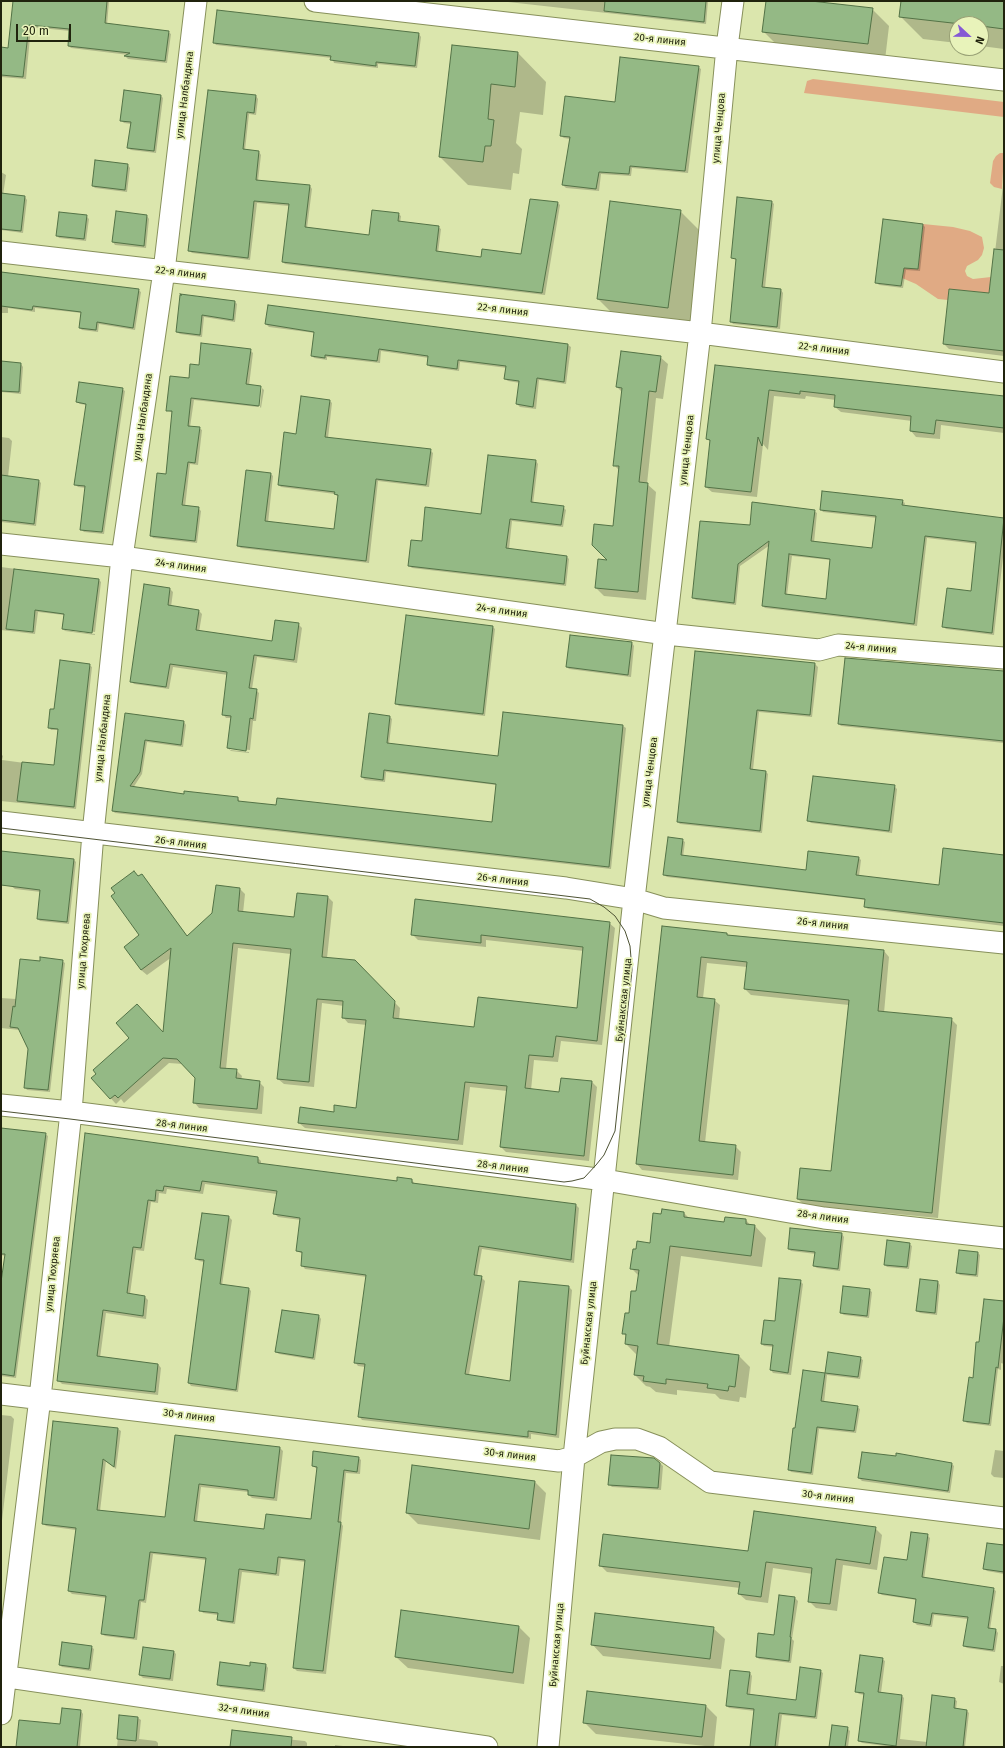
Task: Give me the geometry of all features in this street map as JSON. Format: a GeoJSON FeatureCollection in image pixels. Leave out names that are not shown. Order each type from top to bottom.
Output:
{"type":"FeatureCollection","features":[{"type":"Feature","properties":{"kind":"street","name":"улица Налбандяна"},"geometry":{"type":"LineString","coordinates":[[93,833],[122,557],[164,271],[196,1]]}},
{"type":"Feature","properties":{"kind":"street","name":"20-я линия"},"geometry":{"type":"LineString","coordinates":[[316,1],[1004,80]]}},
{"type":"Feature","properties":{"kind":"street","name":"улица Ченцова"},"geometry":{"type":"LineString","coordinates":[[634,898],[700,333],[727,47],[733,1]]}},
{"type":"Feature","properties":{"kind":"street","name":"22-я линия"},"geometry":{"type":"LineString","coordinates":[[1,252],[700,333],[1004,372]]}},
{"type":"Feature","properties":{"kind":"street","name":"24-я линия"},"geometry":{"type":"LineString","coordinates":[[1,544],[122,557],[666,634],[819,650],[838,645],[1004,658]]}},
{"type":"Feature","properties":{"kind":"street","name":"26-я линия"},"geometry":{"type":"LineString","coordinates":[[1,822],[558,887],[634,898],[664,908],[1004,943]]}},
{"type":"Feature","properties":{"kind":"street","name":"улица Тюхряева"},"geometry":{"type":"LineString","coordinates":[[1,1714],[3,1676],[40,1398],[71,1112],[93,833]]}},
{"type":"Feature","properties":{"kind":"street","name":"Буйнакская улица"},"geometry":{"type":"LineString","coordinates":[[548,1747],[574,1457],[605,1180],[634,898]]}},
{"type":"Feature","properties":{"kind":"street","name":"28-я линия"},"geometry":{"type":"LineString","coordinates":[[1,1105],[71,1112],[605,1180],[824,1218],[1004,1238]]}},
{"type":"Feature","properties":{"kind":"street","name":"30-я линия"},"geometry":{"type":"LineString","coordinates":[[1,1394],[559,1461],[574,1457],[601,1442],[615,1439],[637,1439],[659,1447],[710,1482],[1004,1518]]}},
{"type":"Feature","properties":{"kind":"street","name":"32-я линия"},"geometry":{"type":"LineString","coordinates":[[3,1676],[487,1747]]}},
{"type":"Feature","properties":{"kind":"shaded area"},"geometry":{"type":"Polygon","coordinates":[[[813,79],[1004,102],[1004,117],[804,93],[807,81],[813,79]]]}},
{"type":"Feature","properties":{"kind":"shaded area"},"geometry":{"type":"Polygon","coordinates":[[[1000,153],[1004,153],[1002,189],[994,187],[990,183],[993,161],[1000,153]]]}},
{"type":"Feature","properties":{"kind":"shaded area"},"geometry":{"type":"Polygon","coordinates":[[[923,224],[953,227],[970,231],[982,237],[984,248],[982,255],[978,260],[967,266],[965,271],[967,276],[973,279],[991,277],[989,293],[949,289],[948,300],[938,299],[916,284],[902,278],[903,267],[918,269],[923,224]]]}},
{"type":"Feature","properties":{"kind":"building"},"geometry":{"type":"Polygon","coordinates":[[[13,1],[107,1],[105,23],[169,31],[165,61],[124,56],[130,53],[68,46],[69,29],[29,25],[23,77],[1,75],[1,47],[8,48],[13,1]]]}},
{"type":"Feature","properties":{"kind":"building"},"geometry":{"type":"Polygon","coordinates":[[[605,1],[706,1],[704,22],[604,11],[605,1]]]}},
{"type":"Feature","properties":{"kind":"building"},"geometry":{"type":"Polygon","coordinates":[[[766,1],[811,1],[873,8],[868,44],[762,32],[766,1]]]}},
{"type":"Feature","properties":{"kind":"building"},"geometry":{"type":"Polygon","coordinates":[[[901,1],[1004,1],[1004,29],[989,27],[989,16],[949,16],[949,23],[899,17],[901,1]]]}},
{"type":"Feature","properties":{"kind":"building"},"geometry":{"type":"Polygon","coordinates":[[[217,10],[419,33],[415,66],[376,62],[376,66],[330,60],[331,56],[213,43],[217,10]]]}},
{"type":"Feature","properties":{"kind":"building"},"geometry":{"type":"Polygon","coordinates":[[[452,45],[518,52],[515,87],[491,84],[488,119],[494,120],[491,146],[485,146],[483,162],[439,157],[452,45]]]}},
{"type":"Feature","properties":{"kind":"building"},"geometry":{"type":"Polygon","coordinates":[[[620,57],[699,66],[685,171],[630,166],[629,174],[599,172],[596,189],[562,185],[570,137],[560,136],[565,96],[615,102],[620,57]]]}},
{"type":"Feature","properties":{"kind":"building"},"geometry":{"type":"Polygon","coordinates":[[[124,90],[161,95],[154,151],[127,148],[131,122],[120,121],[124,90]]]}},
{"type":"Feature","properties":{"kind":"building"},"geometry":{"type":"Polygon","coordinates":[[[208,90],[256,95],[254,113],[247,112],[243,149],[259,151],[256,180],[310,185],[305,227],[369,235],[372,210],[399,213],[398,221],[439,226],[436,251],[481,257],[482,249],[521,254],[530,199],[558,202],[542,293],[282,262],[289,204],[254,201],[248,258],[188,251],[208,90]]]}},
{"type":"Feature","properties":{"kind":"building"},"geometry":{"type":"Polygon","coordinates":[[[95,160],[128,164],[125,190],[92,186],[95,160]]]}},
{"type":"Feature","properties":{"kind":"building"},"geometry":{"type":"Polygon","coordinates":[[[1,193],[25,196],[21,231],[1,229],[1,193]]]}},
{"type":"Feature","properties":{"kind":"building"},"geometry":{"type":"Polygon","coordinates":[[[737,197],[772,201],[762,287],[781,289],[777,327],[730,322],[736,259],[731,258],[737,197]]]}},
{"type":"Feature","properties":{"kind":"building"},"geometry":{"type":"Polygon","coordinates":[[[610,201],[681,210],[668,308],[597,299],[610,201]]]}},
{"type":"Feature","properties":{"kind":"building"},"geometry":{"type":"Polygon","coordinates":[[[116,211],[147,215],[144,246],[112,242],[116,211]]]}},
{"type":"Feature","properties":{"kind":"building"},"geometry":{"type":"Polygon","coordinates":[[[59,212],[87,215],[84,239],[56,236],[59,212]]]}},
{"type":"Feature","properties":{"kind":"building"},"geometry":{"type":"Polygon","coordinates":[[[883,219],[923,224],[918,269],[904,268],[901,286],[875,283],[883,219]]]}},
{"type":"Feature","properties":{"kind":"building"},"geometry":{"type":"Polygon","coordinates":[[[994,249],[1004,250],[1004,351],[943,344],[949,289],[989,293],[994,249]]]}},
{"type":"Feature","properties":{"kind":"building"},"geometry":{"type":"Polygon","coordinates":[[[1,272],[139,289],[133,328],[97,322],[96,330],[79,328],[81,312],[33,306],[32,310],[1,306],[1,272]]]}},
{"type":"Feature","properties":{"kind":"building"},"geometry":{"type":"Polygon","coordinates":[[[180,294],[235,301],[233,320],[202,315],[200,335],[176,332],[180,295],[182,295],[180,294]]]}},
{"type":"Feature","properties":{"kind":"building"},"geometry":{"type":"Polygon","coordinates":[[[268,305],[568,344],[564,382],[537,378],[533,407],[516,404],[519,381],[504,379],[506,366],[458,360],[457,369],[427,365],[428,356],[379,349],[377,361],[325,355],[325,358],[311,356],[314,332],[265,324],[268,305]]]}},
{"type":"Feature","properties":{"kind":"building"},"geometry":{"type":"Polygon","coordinates":[[[201,343],[251,349],[246,384],[261,386],[259,406],[191,398],[188,426],[200,427],[195,463],[188,462],[182,505],[199,507],[195,541],[150,536],[157,473],[166,474],[172,411],[166,411],[170,376],[189,378],[190,364],[199,365],[201,343]]]}},
{"type":"Feature","properties":{"kind":"building"},"geometry":{"type":"Polygon","coordinates":[[[621,351],[661,356],[656,392],[649,391],[639,482],[648,483],[638,592],[595,588],[598,559],[607,560],[592,545],[594,524],[613,526],[619,466],[613,466],[622,388],[616,387],[621,351]]]}},
{"type":"Feature","properties":{"kind":"building"},"geometry":{"type":"Polygon","coordinates":[[[1,361],[21,363],[19,392],[1,391],[1,361]]]}},
{"type":"Feature","properties":{"kind":"building"},"geometry":{"type":"Polygon","coordinates":[[[715,365],[1004,396],[1004,428],[936,420],[934,434],[910,431],[911,416],[834,407],[835,395],[800,391],[800,394],[769,390],[762,446],[758,437],[751,492],[705,487],[710,440],[706,439],[715,365]]]}},
{"type":"Feature","properties":{"kind":"building"},"geometry":{"type":"Polygon","coordinates":[[[79,382],[123,388],[102,532],[80,530],[85,486],[74,485],[86,404],[76,402],[79,382]]]}},
{"type":"Feature","properties":{"kind":"building"},"geometry":{"type":"Polygon","coordinates":[[[301,396],[330,400],[325,437],[431,449],[426,485],[376,479],[366,561],[237,546],[246,470],[271,473],[265,521],[334,529],[338,495],[334,494],[335,492],[278,485],[284,432],[296,434],[301,396]]]}},
{"type":"Feature","properties":{"kind":"building"},"geometry":{"type":"Polygon","coordinates":[[[488,455],[536,460],[531,502],[564,506],[561,525],[510,519],[506,548],[567,556],[564,584],[408,566],[411,540],[422,541],[425,507],[481,514],[488,455]]]}},
{"type":"Feature","properties":{"kind":"building"},"geometry":{"type":"Polygon","coordinates":[[[1,475],[39,480],[34,524],[1,520],[1,475]]]}},
{"type":"Feature","properties":{"kind":"building"},"geometry":{"type":"Polygon","coordinates":[[[822,491],[903,500],[902,505],[1004,518],[992,633],[942,627],[947,588],[971,591],[976,542],[925,536],[914,624],[762,606],[769,541],[738,564],[734,603],[692,598],[700,521],[750,525],[752,502],[815,510],[811,541],[872,548],[876,516],[820,510],[822,491]],[[789,554],[785,594],[826,599],[830,559],[789,554]]]}},
{"type":"Feature","properties":{"kind":"building"},"geometry":{"type":"Polygon","coordinates":[[[14,569],[99,579],[92,633],[62,629],[64,614],[35,610],[33,632],[6,629],[14,569]]]}},
{"type":"Feature","properties":{"kind":"building"},"geometry":{"type":"Polygon","coordinates":[[[144,584],[170,588],[168,605],[199,610],[196,630],[272,641],[275,620],[299,623],[294,660],[254,655],[249,688],[257,689],[253,719],[250,718],[246,751],[227,748],[231,716],[222,715],[227,672],[170,664],[166,687],[130,682],[144,584]]]}},
{"type":"Feature","properties":{"kind":"building"},"geometry":{"type":"Polygon","coordinates":[[[406,615],[493,626],[483,714],[395,704],[406,615]]]}},
{"type":"Feature","properties":{"kind":"building"},"geometry":{"type":"Polygon","coordinates":[[[570,635],[632,642],[628,675],[566,667],[570,635]]]}},
{"type":"Feature","properties":{"kind":"building"},"geometry":{"type":"Polygon","coordinates":[[[695,651],[815,663],[810,715],[757,710],[750,769],[766,771],[760,831],[677,822],[695,651]]]}},
{"type":"Feature","properties":{"kind":"building"},"geometry":{"type":"Polygon","coordinates":[[[845,658],[1004,671],[1004,741],[838,724],[845,658]]]}},
{"type":"Feature","properties":{"kind":"building"},"geometry":{"type":"Polygon","coordinates":[[[60,660],[90,664],[74,807],[17,801],[22,762],[54,765],[58,729],[48,728],[50,709],[54,709],[60,660]]]}},
{"type":"Feature","properties":{"kind":"building"},"geometry":{"type":"Polygon","coordinates":[[[503,712],[623,725],[609,867],[112,811],[125,713],[184,721],[181,745],[145,740],[140,772],[130,786],[184,794],[184,791],[238,797],[238,801],[276,805],[277,798],[492,822],[496,784],[384,770],[383,780],[361,777],[369,713],[390,716],[387,743],[498,756],[503,712]]]}},
{"type":"Feature","properties":{"kind":"building"},"geometry":{"type":"Polygon","coordinates":[[[813,776],[895,785],[889,831],[807,821],[813,776]]]}},
{"type":"Feature","properties":{"kind":"building"},"geometry":{"type":"Polygon","coordinates":[[[668,837],[683,839],[681,855],[806,870],[808,851],[859,857],[856,875],[939,885],[943,848],[1004,855],[1004,923],[864,907],[865,899],[663,875],[668,837]]]}},
{"type":"Feature","properties":{"kind":"building"},"geometry":{"type":"Polygon","coordinates":[[[1,851],[74,859],[67,922],[37,919],[40,890],[1,885],[1,851]]]}},
{"type":"Feature","properties":{"kind":"building"},"geometry":{"type":"Polygon","coordinates":[[[134,871],[138,876],[142,874],[187,936],[212,913],[216,885],[240,888],[238,911],[294,917],[297,893],[328,896],[322,957],[355,960],[395,1001],[393,1018],[474,1027],[478,997],[577,1008],[583,947],[481,935],[481,943],[411,935],[415,899],[610,922],[597,1041],[556,1036],[553,1057],[529,1055],[525,1088],[559,1092],[561,1078],[592,1081],[584,1156],[500,1147],[507,1086],[465,1082],[458,1140],[298,1123],[300,1107],[334,1112],[334,1105],[356,1108],[366,1020],[342,1018],[343,1001],[317,999],[309,1082],[277,1079],[291,949],[233,943],[220,1068],[237,1069],[236,1078],[260,1081],[257,1109],[193,1103],[195,1078],[177,1059],[163,1058],[118,1098],[115,1095],[110,1099],[91,1078],[96,1074],[93,1070],[129,1038],[116,1023],[137,1004],[163,1032],[171,948],[141,970],[124,947],[139,935],[111,896],[115,893],[111,888],[134,871]]]}},
{"type":"Feature","properties":{"kind":"building"},"geometry":{"type":"Polygon","coordinates":[[[662,926],[727,933],[727,935],[884,950],[878,1011],[952,1018],[932,1213],[797,1199],[800,1168],[831,1171],[849,1000],[744,989],[747,962],[701,957],[697,997],[715,999],[699,1141],[736,1145],[733,1175],[636,1164],[662,926]]]}},
{"type":"Feature","properties":{"kind":"building"},"geometry":{"type":"Polygon","coordinates":[[[40,957],[63,960],[48,1090],[24,1088],[28,1049],[18,1028],[10,1027],[13,1006],[15,1007],[20,959],[40,961],[40,957]]]}},
{"type":"Feature","properties":{"kind":"building"},"geometry":{"type":"Polygon","coordinates":[[[1,1128],[46,1133],[14,1376],[1,1374],[1,1282],[5,1254],[1,1254],[1,1128]]]}},
{"type":"Feature","properties":{"kind":"building"},"geometry":{"type":"Polygon","coordinates":[[[85,1133],[258,1157],[258,1163],[397,1181],[397,1177],[412,1179],[412,1183],[576,1204],[571,1260],[479,1246],[474,1275],[482,1276],[465,1374],[510,1381],[519,1281],[569,1286],[556,1435],[528,1431],[528,1437],[358,1417],[365,1364],[354,1363],[366,1275],[301,1266],[302,1252],[296,1251],[300,1218],[273,1214],[277,1191],[202,1181],[200,1191],[164,1186],[163,1191],[156,1190],[155,1201],[148,1200],[141,1248],[133,1247],[127,1293],[145,1296],[143,1316],[103,1310],[97,1356],[158,1364],[155,1392],[57,1381],[85,1133]]]}},
{"type":"Feature","properties":{"kind":"building"},"geometry":{"type":"Polygon","coordinates":[[[662,1209],[684,1212],[684,1217],[724,1222],[725,1217],[746,1219],[746,1224],[755,1225],[751,1256],[670,1246],[657,1344],[739,1355],[735,1387],[729,1386],[728,1391],[707,1388],[708,1384],[666,1379],[666,1384],[643,1381],[644,1376],[634,1375],[638,1346],[625,1344],[626,1334],[622,1334],[625,1313],[629,1313],[631,1291],[636,1291],[639,1270],[630,1269],[633,1249],[636,1249],[637,1241],[650,1243],[653,1213],[661,1214],[662,1209]]]}},
{"type":"Feature","properties":{"kind":"building"},"geometry":{"type":"Polygon","coordinates":[[[202,1213],[229,1216],[220,1284],[249,1288],[236,1390],[188,1383],[204,1260],[195,1259],[202,1213]]]}},
{"type":"Feature","properties":{"kind":"building"},"geometry":{"type":"Polygon","coordinates":[[[790,1228],[842,1233],[838,1269],[813,1266],[815,1252],[788,1249],[790,1228]]]}},
{"type":"Feature","properties":{"kind":"building"},"geometry":{"type":"Polygon","coordinates":[[[887,1240],[910,1243],[907,1267],[884,1265],[887,1240]]]}},
{"type":"Feature","properties":{"kind":"building"},"geometry":{"type":"Polygon","coordinates":[[[959,1250],[978,1252],[976,1275],[956,1273],[959,1250]]]}},
{"type":"Feature","properties":{"kind":"building"},"geometry":{"type":"Polygon","coordinates":[[[779,1278],[801,1280],[788,1373],[770,1370],[773,1345],[761,1344],[764,1320],[775,1321],[779,1278]]]}},
{"type":"Feature","properties":{"kind":"building"},"geometry":{"type":"Polygon","coordinates":[[[920,1279],[938,1281],[935,1313],[916,1311],[920,1279]]]}},
{"type":"Feature","properties":{"kind":"building"},"geometry":{"type":"Polygon","coordinates":[[[843,1286],[870,1289],[867,1316],[840,1313],[843,1286]]]}},
{"type":"Feature","properties":{"kind":"building"},"geometry":{"type":"Polygon","coordinates":[[[984,1299],[1004,1301],[1004,1317],[998,1368],[996,1367],[989,1424],[963,1421],[969,1377],[973,1378],[976,1342],[979,1342],[984,1299]]]}},
{"type":"Feature","properties":{"kind":"building"},"geometry":{"type":"Polygon","coordinates":[[[282,1310],[319,1315],[313,1358],[275,1352],[282,1310]]]}},
{"type":"Feature","properties":{"kind":"building"},"geometry":{"type":"Polygon","coordinates":[[[828,1352],[861,1357],[858,1377],[825,1373],[828,1352]]]}},
{"type":"Feature","properties":{"kind":"building"},"geometry":{"type":"Polygon","coordinates":[[[803,1370],[825,1373],[821,1401],[858,1406],[854,1431],[817,1427],[811,1473],[788,1470],[793,1428],[795,1428],[803,1370]]]}},
{"type":"Feature","properties":{"kind":"building"},"geometry":{"type":"Polygon","coordinates":[[[53,1421],[118,1428],[114,1467],[103,1459],[97,1510],[165,1517],[175,1435],[280,1447],[274,1498],[248,1495],[248,1490],[199,1484],[194,1521],[264,1529],[266,1514],[311,1519],[317,1467],[312,1466],[313,1451],[359,1457],[357,1472],[344,1470],[338,1522],[341,1522],[323,1671],[293,1668],[305,1560],[278,1557],[276,1574],[239,1569],[233,1622],[217,1620],[218,1613],[199,1611],[206,1558],[150,1552],[144,1600],[139,1600],[134,1638],[101,1634],[106,1596],[68,1591],[76,1528],[42,1524],[53,1421]]]}},
{"type":"Feature","properties":{"kind":"building"},"geometry":{"type":"Polygon","coordinates":[[[862,1452],[896,1456],[896,1453],[952,1463],[948,1491],[858,1478],[862,1452]]]}},
{"type":"Feature","properties":{"kind":"building"},"geometry":{"type":"Polygon","coordinates":[[[611,1455],[654,1458],[660,1463],[658,1488],[608,1485],[611,1455]]]}},
{"type":"Feature","properties":{"kind":"building"},"geometry":{"type":"Polygon","coordinates":[[[412,1465],[535,1481],[529,1529],[406,1513],[412,1465]]]}},
{"type":"Feature","properties":{"kind":"building"},"geometry":{"type":"Polygon","coordinates":[[[754,1511],[876,1527],[870,1564],[836,1559],[830,1604],[808,1602],[812,1568],[766,1562],[761,1597],[738,1594],[740,1582],[599,1566],[603,1534],[748,1551],[754,1511]]]}},
{"type":"Feature","properties":{"kind":"building"},"geometry":{"type":"Polygon","coordinates":[[[911,1532],[928,1534],[922,1577],[994,1588],[988,1628],[996,1629],[993,1650],[963,1646],[968,1617],[932,1613],[930,1625],[913,1622],[916,1599],[878,1593],[884,1557],[907,1560],[911,1532]]]}},
{"type":"Feature","properties":{"kind":"building"},"geometry":{"type":"Polygon","coordinates":[[[987,1543],[1004,1545],[1004,1572],[983,1569],[987,1543]]]}},
{"type":"Feature","properties":{"kind":"building"},"geometry":{"type":"Polygon","coordinates":[[[779,1595],[795,1597],[790,1637],[789,1661],[756,1657],[758,1633],[774,1635],[779,1595]]]}},
{"type":"Feature","properties":{"kind":"building"},"geometry":{"type":"Polygon","coordinates":[[[401,1610],[519,1626],[513,1673],[395,1657],[401,1610]]]}},
{"type":"Feature","properties":{"kind":"building"},"geometry":{"type":"Polygon","coordinates":[[[595,1613],[714,1627],[710,1659],[591,1645],[595,1613]]]}},
{"type":"Feature","properties":{"kind":"building"},"geometry":{"type":"Polygon","coordinates":[[[62,1642],[92,1646],[89,1669],[59,1665],[62,1642]]]}},
{"type":"Feature","properties":{"kind":"building"},"geometry":{"type":"Polygon","coordinates":[[[143,1647],[174,1651],[170,1679],[139,1675],[143,1647]]]}},
{"type":"Feature","properties":{"kind":"building"},"geometry":{"type":"Polygon","coordinates":[[[860,1655],[883,1658],[878,1692],[902,1695],[896,1746],[858,1741],[864,1693],[855,1692],[860,1655]]]}},
{"type":"Feature","properties":{"kind":"building"},"geometry":{"type":"Polygon","coordinates":[[[220,1662],[250,1666],[250,1662],[266,1664],[263,1690],[217,1685],[220,1662]]]}},
{"type":"Feature","properties":{"kind":"building"},"geometry":{"type":"Polygon","coordinates":[[[800,1667],[821,1670],[815,1717],[779,1713],[775,1747],[750,1747],[754,1709],[726,1706],[730,1670],[750,1672],[747,1694],[796,1700],[800,1667]]]}},
{"type":"Feature","properties":{"kind":"building"},"geometry":{"type":"Polygon","coordinates":[[[587,1691],[706,1705],[702,1737],[583,1723],[587,1691]]]}},
{"type":"Feature","properties":{"kind":"building"},"geometry":{"type":"Polygon","coordinates":[[[932,1695],[955,1698],[954,1708],[967,1710],[963,1747],[926,1747],[932,1695]]]}},
{"type":"Feature","properties":{"kind":"building"},"geometry":{"type":"Polygon","coordinates":[[[62,1708],[81,1710],[77,1747],[16,1747],[19,1720],[60,1724],[62,1708]]]}},
{"type":"Feature","properties":{"kind":"building"},"geometry":{"type":"Polygon","coordinates":[[[119,1715],[138,1717],[136,1741],[117,1739],[119,1715]]]}},
{"type":"Feature","properties":{"kind":"building"},"geometry":{"type":"Polygon","coordinates":[[[832,1725],[848,1727],[845,1747],[829,1747],[832,1725]]]}},
{"type":"Feature","properties":{"kind":"building"},"geometry":{"type":"Polygon","coordinates":[[[232,1730],[292,1737],[291,1747],[230,1747],[232,1730]]]}},
{"type":"Feature","properties":{"kind":"tram line"},"geometry":{"type":"LineString","coordinates":[[1,828],[590,899],[604,907],[615,916],[625,931],[630,946],[632,970],[615,1131],[604,1155],[596,1165],[584,1178],[572,1181],[564,1182],[1,1111]]}}]}
